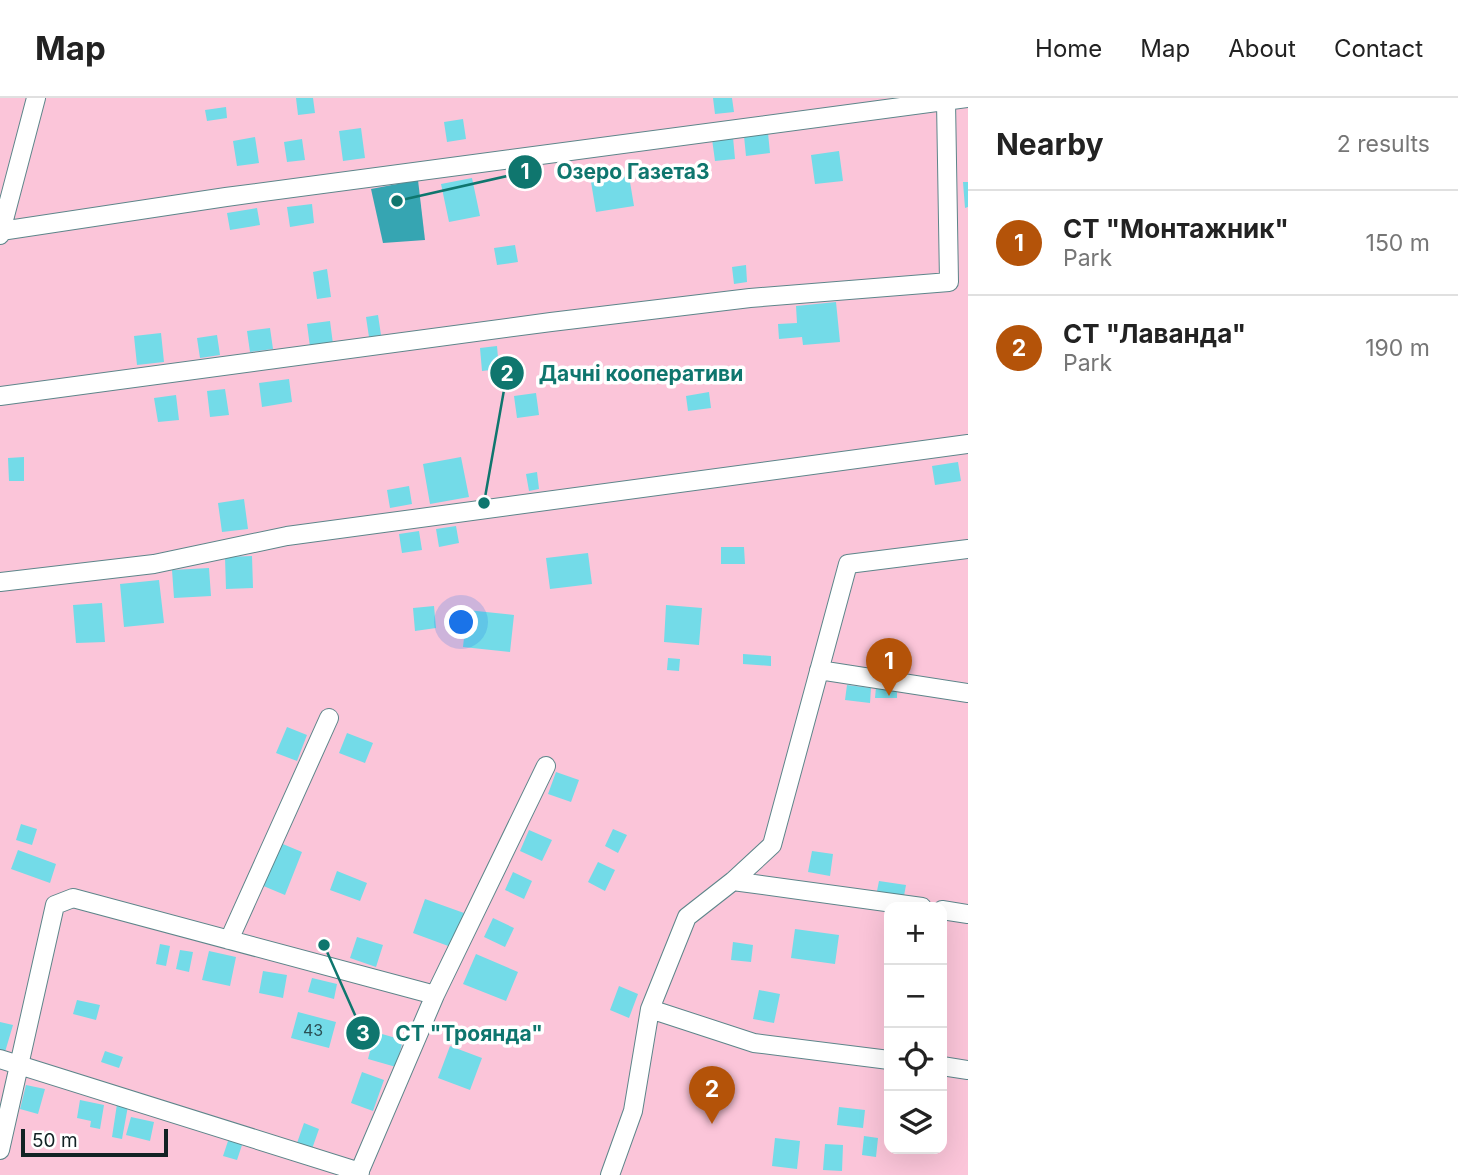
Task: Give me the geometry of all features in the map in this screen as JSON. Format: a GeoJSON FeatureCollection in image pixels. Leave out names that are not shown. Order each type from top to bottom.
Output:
{"type":"FeatureCollection","features":[{"type":"Feature","properties":{"kind":"street"},"geometry":{"type":"LineString","coordinates":[[36,98],[3,210],[1,233],[240,195],[968,98]]}},
{"type":"Feature","properties":{"kind":"street"},"geometry":{"type":"LineString","coordinates":[[0,396],[750,298],[949,282],[946,102]]}},
{"type":"Feature","properties":{"kind":"street"},"geometry":{"type":"LineString","coordinates":[[0,582],[154,564],[286,536],[968,444]]}},
{"type":"Feature","properties":{"kind":"street"},"geometry":{"type":"LineString","coordinates":[[610,1175],[633,1111],[650,1009],[687,917],[733,881],[772,845],[848,564],[968,549]]}},
{"type":"Feature","properties":{"kind":"street"},"geometry":{"type":"LineString","coordinates":[[819,670],[968,693]]}},
{"type":"Feature","properties":{"kind":"street"},"geometry":{"type":"LineString","coordinates":[[229,940],[329,718]]}},
{"type":"Feature","properties":{"kind":"street"},"geometry":{"type":"LineString","coordinates":[[0,1059],[359,1174],[435,995],[546,766]]}},
{"type":"Feature","properties":{"kind":"street"},"geometry":{"type":"LineString","coordinates":[[733,881],[886,902]]}},
{"type":"Feature","properties":{"kind":"street"},"geometry":{"type":"LineString","coordinates":[[0,1150],[55,905],[73,898],[435,995]]}},
{"type":"Feature","properties":{"kind":"street"},"geometry":{"type":"LineString","coordinates":[[947,911],[968,914]]}},
{"type":"Feature","properties":{"kind":"street"},"geometry":{"type":"LineString","coordinates":[[650,1009],[754,1043],[884,1059]]}},
{"type":"Feature","properties":{"kind":"street"},"geometry":{"type":"LineString","coordinates":[[947,1067],[968,1069]]}},
{"type":"Feature","properties":{"kind":"shaded area"},"geometry":{"type":"Polygon","coordinates":[[[0,98],[968,98],[968,1175],[0,1175],[0,98]]]}},
{"type":"Feature","properties":{"kind":"water"},"geometry":{"type":"Polygon","coordinates":[[[418,180],[425,240],[383,243],[371,189],[418,180]]]}},
{"type":"Feature","properties":{"kind":"building"},"geometry":{"type":"Polygon","coordinates":[[[296,98],[313,98],[315,113],[298,115],[296,98]]]}},
{"type":"Feature","properties":{"kind":"building"},"geometry":{"type":"Polygon","coordinates":[[[713,98],[732,98],[734,112],[715,114],[713,98]]]}},
{"type":"Feature","properties":{"kind":"building"},"geometry":{"type":"Polygon","coordinates":[[[226,107],[227,118],[207,121],[205,110],[226,107]]]}},
{"type":"Feature","properties":{"kind":"building"},"geometry":{"type":"Polygon","coordinates":[[[463,119],[466,139],[447,142],[444,122],[463,119]]]}},
{"type":"Feature","properties":{"kind":"building"},"geometry":{"type":"Polygon","coordinates":[[[361,128],[365,158],[343,161],[339,131],[361,128]]]}},
{"type":"Feature","properties":{"kind":"building"},"geometry":{"type":"Polygon","coordinates":[[[768,133],[770,153],[746,156],[744,136],[768,133]]]}},
{"type":"Feature","properties":{"kind":"building"},"geometry":{"type":"Polygon","coordinates":[[[255,137],[259,163],[237,166],[233,141],[255,137]]]}},
{"type":"Feature","properties":{"kind":"building"},"geometry":{"type":"Polygon","coordinates":[[[733,137],[735,159],[715,161],[712,139],[733,137]]]}},
{"type":"Feature","properties":{"kind":"building"},"geometry":{"type":"Polygon","coordinates":[[[302,139],[305,160],[287,162],[284,142],[302,139]]]}},
{"type":"Feature","properties":{"kind":"building"},"geometry":{"type":"Polygon","coordinates":[[[839,151],[843,181],[815,184],[811,155],[839,151]]]}},
{"type":"Feature","properties":{"kind":"building"},"geometry":{"type":"Polygon","coordinates":[[[523,161],[525,179],[508,181],[506,163],[523,161]]]}},
{"type":"Feature","properties":{"kind":"building"},"geometry":{"type":"Polygon","coordinates":[[[629,176],[634,206],[596,212],[591,182],[629,176]]]}},
{"type":"Feature","properties":{"kind":"building"},"geometry":{"type":"Polygon","coordinates":[[[472,178],[480,216],[449,222],[441,184],[472,178]]]}},
{"type":"Feature","properties":{"kind":"building"},"geometry":{"type":"Polygon","coordinates":[[[963,182],[968,182],[968,207],[965,208],[963,182]]]}},
{"type":"Feature","properties":{"kind":"building"},"geometry":{"type":"Polygon","coordinates":[[[312,204],[314,223],[290,227],[287,207],[312,204]]]}},
{"type":"Feature","properties":{"kind":"building"},"geometry":{"type":"Polygon","coordinates":[[[257,208],[260,225],[230,230],[227,213],[257,208]]]}},
{"type":"Feature","properties":{"kind":"building"},"geometry":{"type":"Polygon","coordinates":[[[515,245],[518,262],[497,265],[494,248],[515,245]]]}},
{"type":"Feature","properties":{"kind":"building"},"geometry":{"type":"Polygon","coordinates":[[[746,265],[747,282],[734,284],[732,267],[746,265]]]}},
{"type":"Feature","properties":{"kind":"building"},"geometry":{"type":"Polygon","coordinates":[[[327,269],[331,297],[317,299],[313,272],[327,269]]]}},
{"type":"Feature","properties":{"kind":"building"},"geometry":{"type":"Polygon","coordinates":[[[836,302],[840,342],[803,345],[802,337],[779,339],[778,324],[797,323],[796,306],[836,302]]]}},
{"type":"Feature","properties":{"kind":"building"},"geometry":{"type":"Polygon","coordinates":[[[378,315],[381,335],[369,337],[366,317],[378,315]]]}},
{"type":"Feature","properties":{"kind":"building"},"geometry":{"type":"Polygon","coordinates":[[[330,321],[333,344],[310,347],[307,324],[330,321]]]}},
{"type":"Feature","properties":{"kind":"building"},"geometry":{"type":"Polygon","coordinates":[[[270,328],[273,349],[250,352],[247,331],[270,328]]]}},
{"type":"Feature","properties":{"kind":"building"},"geometry":{"type":"Polygon","coordinates":[[[161,333],[164,362],[137,365],[134,336],[161,333]]]}},
{"type":"Feature","properties":{"kind":"building"},"geometry":{"type":"Polygon","coordinates":[[[217,335],[220,355],[200,358],[197,338],[217,335]]]}},
{"type":"Feature","properties":{"kind":"building"},"geometry":{"type":"Polygon","coordinates":[[[497,346],[499,369],[482,371],[480,348],[497,346]]]}},
{"type":"Feature","properties":{"kind":"building"},"geometry":{"type":"Polygon","coordinates":[[[289,379],[292,402],[262,407],[259,383],[289,379]]]}},
{"type":"Feature","properties":{"kind":"building"},"geometry":{"type":"Polygon","coordinates":[[[225,389],[229,415],[210,417],[207,391],[225,389]]]}},
{"type":"Feature","properties":{"kind":"building"},"geometry":{"type":"Polygon","coordinates":[[[709,392],[711,408],[688,411],[686,396],[709,392]]]}},
{"type":"Feature","properties":{"kind":"building"},"geometry":{"type":"Polygon","coordinates":[[[536,393],[539,415],[517,418],[514,396],[536,393]]]}},
{"type":"Feature","properties":{"kind":"building"},"geometry":{"type":"Polygon","coordinates":[[[176,395],[179,420],[158,422],[154,398],[176,395]]]}},
{"type":"Feature","properties":{"kind":"building"},"geometry":{"type":"Polygon","coordinates":[[[24,457],[24,481],[9,481],[8,458],[24,457]]]}},
{"type":"Feature","properties":{"kind":"building"},"geometry":{"type":"Polygon","coordinates":[[[461,457],[469,497],[430,504],[423,464],[461,457]]]}},
{"type":"Feature","properties":{"kind":"building"},"geometry":{"type":"Polygon","coordinates":[[[958,462],[961,481],[935,485],[932,466],[958,462]]]}},
{"type":"Feature","properties":{"kind":"building"},"geometry":{"type":"Polygon","coordinates":[[[537,472],[539,489],[529,491],[526,474],[537,472]]]}},
{"type":"Feature","properties":{"kind":"building"},"geometry":{"type":"Polygon","coordinates":[[[409,486],[412,504],[390,508],[387,490],[409,486]]]}},
{"type":"Feature","properties":{"kind":"building"},"geometry":{"type":"Polygon","coordinates":[[[244,499],[248,529],[222,532],[218,503],[244,499]]]}},
{"type":"Feature","properties":{"kind":"building"},"geometry":{"type":"Polygon","coordinates":[[[456,526],[459,543],[439,547],[436,529],[456,526]]]}},
{"type":"Feature","properties":{"kind":"building"},"geometry":{"type":"Polygon","coordinates":[[[419,531],[422,550],[402,553],[399,534],[419,531]]]}},
{"type":"Feature","properties":{"kind":"building"},"geometry":{"type":"Polygon","coordinates":[[[721,547],[744,547],[745,564],[721,564],[721,547]]]}},
{"type":"Feature","properties":{"kind":"building"},"geometry":{"type":"Polygon","coordinates":[[[588,553],[592,584],[550,589],[546,558],[588,553]]]}},
{"type":"Feature","properties":{"kind":"building"},"geometry":{"type":"Polygon","coordinates":[[[252,556],[253,588],[226,589],[225,557],[252,556]]]}},
{"type":"Feature","properties":{"kind":"building"},"geometry":{"type":"Polygon","coordinates":[[[209,568],[211,596],[174,598],[172,570],[209,568]]]}},
{"type":"Feature","properties":{"kind":"building"},"geometry":{"type":"Polygon","coordinates":[[[159,580],[164,623],[124,627],[120,584],[159,580]]]}},
{"type":"Feature","properties":{"kind":"building"},"geometry":{"type":"Polygon","coordinates":[[[102,603],[105,642],[76,643],[73,605],[102,603]]]}},
{"type":"Feature","properties":{"kind":"building"},"geometry":{"type":"Polygon","coordinates":[[[666,605],[702,608],[699,645],[664,642],[666,605]]]}},
{"type":"Feature","properties":{"kind":"building"},"geometry":{"type":"Polygon","coordinates":[[[434,606],[436,628],[415,631],[413,608],[434,606]]]}},
{"type":"Feature","properties":{"kind":"building"},"geometry":{"type":"Polygon","coordinates":[[[467,610],[514,615],[510,652],[463,647],[467,610]]]}},
{"type":"Feature","properties":{"kind":"building"},"geometry":{"type":"Polygon","coordinates":[[[743,654],[771,656],[771,666],[743,664],[743,654]]]}},
{"type":"Feature","properties":{"kind":"building"},"geometry":{"type":"Polygon","coordinates":[[[668,658],[680,659],[679,671],[667,670],[668,658]]]}},
{"type":"Feature","properties":{"kind":"building"},"geometry":{"type":"Polygon","coordinates":[[[847,685],[871,688],[870,703],[845,700],[847,685]]]}},
{"type":"Feature","properties":{"kind":"building"},"geometry":{"type":"Polygon","coordinates":[[[876,687],[897,688],[897,698],[875,698],[876,687]]]}},
{"type":"Feature","properties":{"kind":"building"},"geometry":{"type":"Polygon","coordinates":[[[287,727],[307,735],[297,761],[276,753],[287,727]]]}},
{"type":"Feature","properties":{"kind":"building"},"geometry":{"type":"Polygon","coordinates":[[[347,733],[373,743],[365,763],[339,753],[347,733]]]}},
{"type":"Feature","properties":{"kind":"building"},"geometry":{"type":"Polygon","coordinates":[[[556,772],[579,780],[571,802],[548,794],[556,772]]]}},
{"type":"Feature","properties":{"kind":"building"},"geometry":{"type":"Polygon","coordinates":[[[21,824],[37,829],[32,845],[16,840],[21,824]]]}},
{"type":"Feature","properties":{"kind":"building"},"geometry":{"type":"Polygon","coordinates":[[[613,829],[627,835],[618,853],[605,846],[613,829]]]}},
{"type":"Feature","properties":{"kind":"building"},"geometry":{"type":"Polygon","coordinates":[[[529,830],[552,840],[542,861],[520,851],[529,830]]]}},
{"type":"Feature","properties":{"kind":"building"},"geometry":{"type":"Polygon","coordinates":[[[278,842],[302,852],[285,895],[261,885],[278,842]]]}},
{"type":"Feature","properties":{"kind":"building"},"geometry":{"type":"Polygon","coordinates":[[[18,850],[56,864],[50,883],[11,869],[18,850]]]}},
{"type":"Feature","properties":{"kind":"building"},"geometry":{"type":"Polygon","coordinates":[[[812,851],[833,854],[830,876],[808,872],[812,851]]]}},
{"type":"Feature","properties":{"kind":"building"},"geometry":{"type":"Polygon","coordinates":[[[598,862],[615,870],[605,891],[588,882],[598,862]]]}},
{"type":"Feature","properties":{"kind":"building"},"geometry":{"type":"Polygon","coordinates":[[[337,871],[367,883],[360,901],[330,890],[337,871]]]}},
{"type":"Feature","properties":{"kind":"building"},"geometry":{"type":"Polygon","coordinates":[[[513,872],[532,881],[524,899],[505,890],[513,872]]]}},
{"type":"Feature","properties":{"kind":"building"},"geometry":{"type":"Polygon","coordinates":[[[879,881],[906,885],[904,896],[877,891],[879,881]]]}},
{"type":"Feature","properties":{"kind":"building"},"geometry":{"type":"Polygon","coordinates":[[[425,899],[464,913],[451,947],[413,933],[425,899]]]}},
{"type":"Feature","properties":{"kind":"building"},"geometry":{"type":"Polygon","coordinates":[[[493,918],[514,928],[505,947],[484,937],[493,918]]]}},
{"type":"Feature","properties":{"kind":"building"},"geometry":{"type":"Polygon","coordinates":[[[795,929],[839,935],[835,964],[791,958],[795,929]]]}},
{"type":"Feature","properties":{"kind":"building"},"geometry":{"type":"Polygon","coordinates":[[[357,937],[383,945],[376,967],[350,958],[357,937]]]}},
{"type":"Feature","properties":{"kind":"building"},"geometry":{"type":"Polygon","coordinates":[[[733,942],[753,945],[751,962],[731,960],[733,942]]]}},
{"type":"Feature","properties":{"kind":"building"},"geometry":{"type":"Polygon","coordinates":[[[160,944],[170,946],[166,966],[156,964],[160,944]]]}},
{"type":"Feature","properties":{"kind":"building"},"geometry":{"type":"Polygon","coordinates":[[[180,950],[193,952],[189,972],[176,969],[180,950]]]}},
{"type":"Feature","properties":{"kind":"building"},"geometry":{"type":"Polygon","coordinates":[[[209,951],[236,957],[230,986],[202,980],[209,951]]]}},
{"type":"Feature","properties":{"kind":"building"},"geometry":{"type":"Polygon","coordinates":[[[476,954],[518,972],[506,1001],[463,984],[476,954]]]}},
{"type":"Feature","properties":{"kind":"building"},"geometry":{"type":"Polygon","coordinates":[[[263,971],[287,975],[283,998],[259,993],[263,971]]]}},
{"type":"Feature","properties":{"kind":"building"},"geometry":{"type":"Polygon","coordinates":[[[312,978],[337,984],[334,999],[308,992],[312,978]]]}},
{"type":"Feature","properties":{"kind":"building"},"geometry":{"type":"Polygon","coordinates":[[[619,986],[638,994],[629,1018],[610,1010],[619,986]]]}},
{"type":"Feature","properties":{"kind":"building"},"geometry":{"type":"Polygon","coordinates":[[[759,990],[780,994],[774,1023],[753,1019],[759,990]]]}},
{"type":"Feature","properties":{"kind":"building"},"geometry":{"type":"Polygon","coordinates":[[[77,1000],[100,1005],[96,1020],[73,1014],[77,1000]]]}},
{"type":"Feature","properties":{"kind":"building"},"geometry":{"type":"Polygon","coordinates":[[[298,1012],[336,1022],[329,1048],[291,1038],[298,1012]]]}},
{"type":"Feature","properties":{"kind":"building"},"geometry":{"type":"Polygon","coordinates":[[[0,1022],[13,1025],[5,1052],[0,1050],[0,1022]]]}},
{"type":"Feature","properties":{"kind":"building"},"geometry":{"type":"Polygon","coordinates":[[[375,1032],[403,1040],[396,1067],[368,1059],[375,1032]]]}},
{"type":"Feature","properties":{"kind":"building"},"geometry":{"type":"Polygon","coordinates":[[[450,1046],[482,1058],[470,1090],[438,1078],[450,1046]]]}},
{"type":"Feature","properties":{"kind":"building"},"geometry":{"type":"Polygon","coordinates":[[[105,1051],[123,1057],[119,1068],[101,1062],[105,1051]]]}},
{"type":"Feature","properties":{"kind":"building"},"geometry":{"type":"Polygon","coordinates":[[[362,1072],[384,1080],[373,1111],[351,1103],[362,1072]]]}},
{"type":"Feature","properties":{"kind":"building"},"geometry":{"type":"Polygon","coordinates":[[[26,1085],[45,1089],[38,1114],[20,1109],[26,1085]]]}},
{"type":"Feature","properties":{"kind":"building"},"geometry":{"type":"Polygon","coordinates":[[[80,1100],[104,1105],[100,1129],[90,1127],[91,1121],[77,1118],[80,1100]]]}},
{"type":"Feature","properties":{"kind":"building"},"geometry":{"type":"Polygon","coordinates":[[[117,1104],[128,1106],[122,1139],[112,1137],[117,1104]]]}},
{"type":"Feature","properties":{"kind":"building"},"geometry":{"type":"Polygon","coordinates":[[[839,1107],[865,1110],[863,1128],[837,1125],[839,1107]]]}},
{"type":"Feature","properties":{"kind":"building"},"geometry":{"type":"Polygon","coordinates":[[[131,1117],[154,1122],[150,1141],[126,1135],[131,1117]]]}},
{"type":"Feature","properties":{"kind":"building"},"geometry":{"type":"Polygon","coordinates":[[[304,1123],[319,1129],[312,1149],[297,1143],[304,1123]]]}},
{"type":"Feature","properties":{"kind":"building"},"geometry":{"type":"Polygon","coordinates":[[[864,1136],[878,1138],[876,1157],[862,1155],[864,1136]]]}},
{"type":"Feature","properties":{"kind":"building"},"geometry":{"type":"Polygon","coordinates":[[[229,1138],[243,1142],[237,1160],[223,1156],[229,1138]]]}},
{"type":"Feature","properties":{"kind":"building"},"geometry":{"type":"Polygon","coordinates":[[[775,1138],[800,1141],[797,1169],[772,1166],[775,1138]]]}},
{"type":"Feature","properties":{"kind":"building"},"geometry":{"type":"Polygon","coordinates":[[[825,1144],[843,1145],[842,1171],[823,1170],[825,1144]]]}},
{"type":"Feature","properties":{"kind":"place","name":"Озеро Газета3"},"geometry":{"type":"Point","coordinates":[397,201]}},
{"type":"Feature","properties":{"kind":"place","name":"Дачні кооперативи"},"geometry":{"type":"Point","coordinates":[484,503]}},
{"type":"Feature","properties":{"kind":"place","name":"СТ \"Монтажник\""},"geometry":{"type":"Point","coordinates":[889,696]}},
{"type":"Feature","properties":{"kind":"place","name":"СТ \"Троянда\""},"geometry":{"type":"Point","coordinates":[324,945]}},
{"type":"Feature","properties":{"kind":"place","name":"СТ \"Лаванда\""},"geometry":{"type":"Point","coordinates":[712,1124]}}]}
